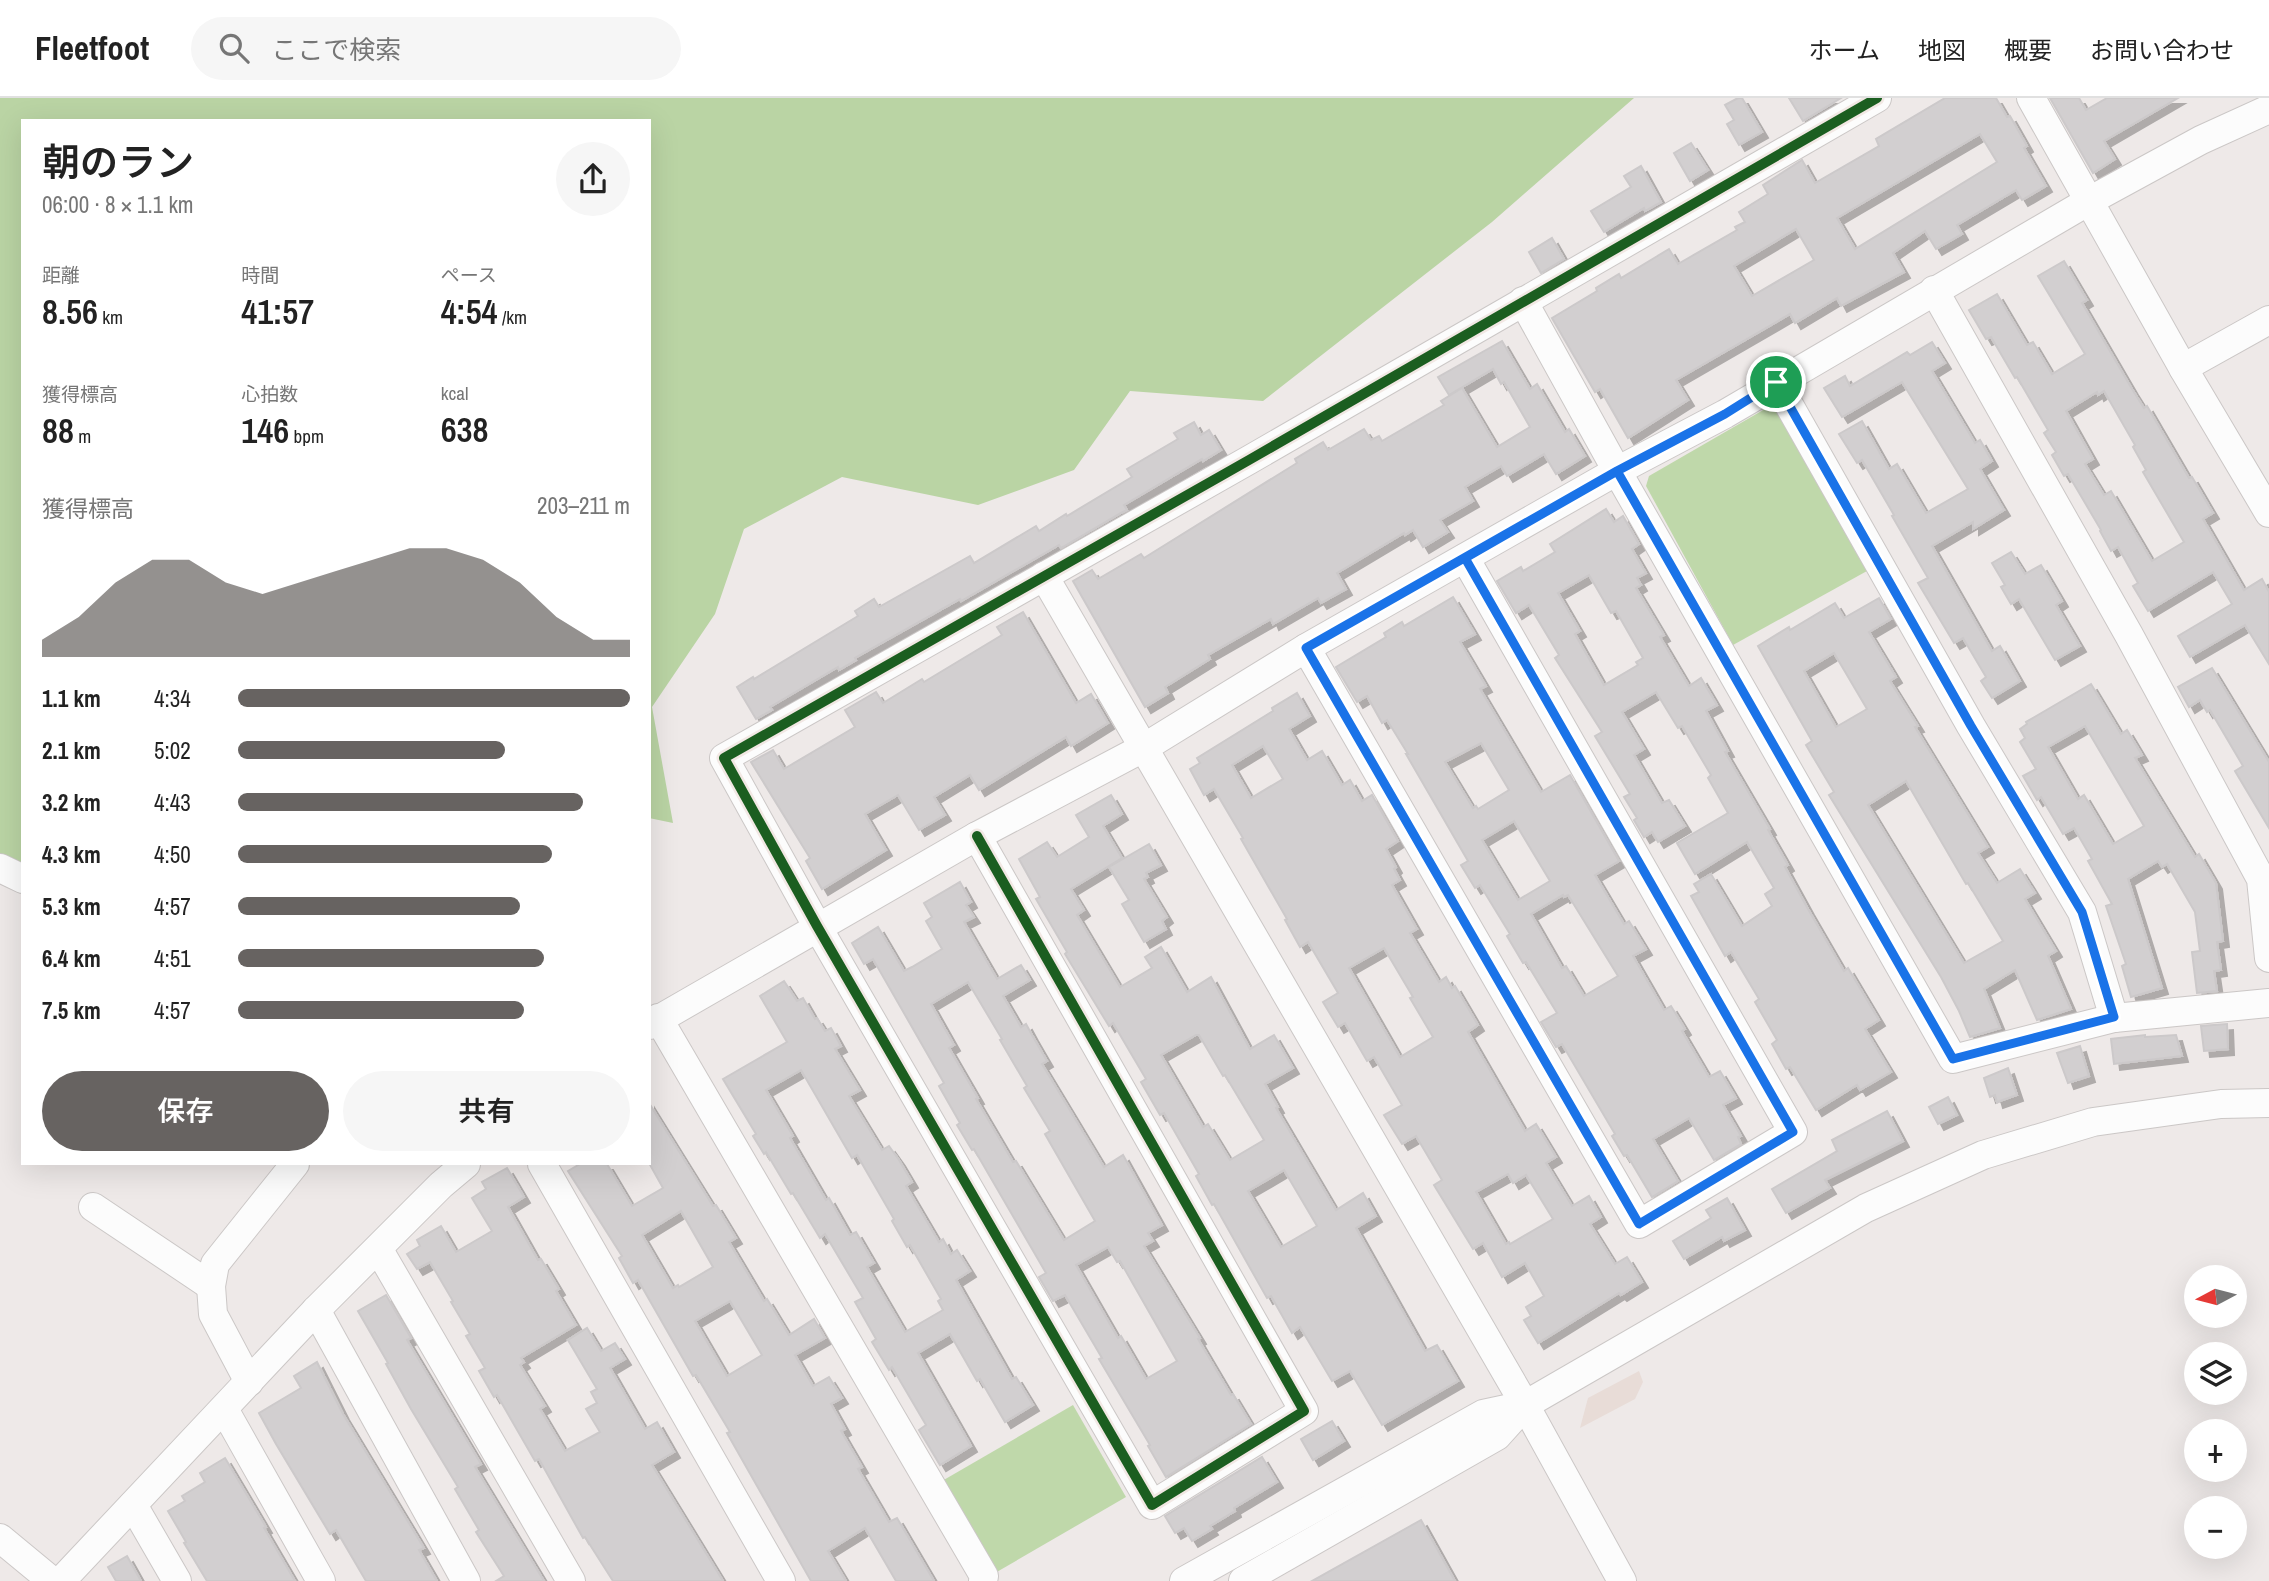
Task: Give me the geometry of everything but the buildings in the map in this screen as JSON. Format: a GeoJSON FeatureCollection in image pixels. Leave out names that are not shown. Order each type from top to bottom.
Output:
{"type":"FeatureCollection","features":[{"type":"Feature","properties":{"kind":"street"},"geometry":{"type":"LineString","coordinates":[[977,836],[1304,1411],[1152,1505],[817,926],[724,758],[1878,98]]}},
{"type":"Feature","properties":{"kind":"street"},"geometry":{"type":"LineString","coordinates":[[2031,98],[2183,368],[2269,513]]}},
{"type":"Feature","properties":{"kind":"street"},"geometry":{"type":"LineString","coordinates":[[983,1581],[985,1576],[654,1022],[977,836],[1145,747],[1306,648],[1617,471],[1725,414],[2089,201],[2201,140],[2269,109]]}},
{"type":"Feature","properties":{"kind":"street"},"geometry":{"type":"LineString","coordinates":[[1934,290],[2129,635],[2261,878],[2269,958]]}},
{"type":"Feature","properties":{"kind":"street"},"geometry":{"type":"LineString","coordinates":[[1523,301],[1617,471],[1953,1059],[2114,1017],[2269,1003]]}},
{"type":"Feature","properties":{"kind":"street"},"geometry":{"type":"LineString","coordinates":[[2183,368],[2269,320]]}},
{"type":"Feature","properties":{"kind":"street"},"geometry":{"type":"LineString","coordinates":[[1776,382],[1971,726],[2082,912],[2114,1017]]}},
{"type":"Feature","properties":{"kind":"street"},"geometry":{"type":"LineString","coordinates":[[1306,648],[1639,1224],[1793,1132],[1465,558]]}},
{"type":"Feature","properties":{"kind":"street"},"geometry":{"type":"LineString","coordinates":[[1044,576],[1525,1405],[1622,1581]]}},
{"type":"Feature","properties":{"kind":"street"},"geometry":{"type":"LineString","coordinates":[[0,869],[21,878]]}},
{"type":"Feature","properties":{"kind":"street"},"geometry":{"type":"LineString","coordinates":[[1243,1581],[1497,1436],[1525,1405],[1866,1208],[1983,1154],[2093,1122],[2221,1104],[2269,1103]]}},
{"type":"Feature","properties":{"kind":"street"},"geometry":{"type":"LineString","coordinates":[[248,1381],[213,1314],[211,1286],[215,1264],[294,1165]]}},
{"type":"Feature","properties":{"kind":"street"},"geometry":{"type":"LineString","coordinates":[[61,1581],[316,1310],[379,1250],[441,1185],[465,1165]]}},
{"type":"Feature","properties":{"kind":"street"},"geometry":{"type":"LineString","coordinates":[[543,1165],[781,1581]]}},
{"type":"Feature","properties":{"kind":"street"},"geometry":{"type":"LineString","coordinates":[[93,1208],[211,1286]]}},
{"type":"Feature","properties":{"kind":"street"},"geometry":{"type":"LineString","coordinates":[[379,1250],[571,1581]]}},
{"type":"Feature","properties":{"kind":"street"},"geometry":{"type":"LineString","coordinates":[[316,1310],[466,1581]]}},
{"type":"Feature","properties":{"kind":"street"},"geometry":{"type":"LineString","coordinates":[[1184,1581],[1483,1414],[1525,1405]]}},
{"type":"Feature","properties":{"kind":"street"},"geometry":{"type":"LineString","coordinates":[[224,1409],[321,1581]]}},
{"type":"Feature","properties":{"kind":"street"},"geometry":{"type":"LineString","coordinates":[[133,1505],[177,1581]]}},
{"type":"Feature","properties":{"kind":"street"},"geometry":{"type":"LineString","coordinates":[[0,1538],[52,1581]]}},
{"type":"Feature","properties":{"kind":"shaded area"},"geometry":{"type":"Polygon","coordinates":[[[1639,1371],[1643,1382],[1635,1399],[1580,1428],[1588,1398],[1639,1371]]]}},
{"type":"Feature","properties":{"kind":"green space"},"geometry":{"type":"Polygon","coordinates":[[[0,98],[1634,98],[1492,222],[1263,401],[1130,391],[1074,470],[978,505],[842,477],[744,529],[715,614],[652,707],[673,823],[651,818],[651,119],[21,119],[21,867],[0,860],[0,98]]]}},
{"type":"Feature","properties":{"kind":"green space"},"geometry":{"type":"Polygon","coordinates":[[[1765,409],[1779,411],[1867,571],[1733,645],[1646,486],[1649,476],[1765,409]]]}},
{"type":"Feature","properties":{"kind":"green space"},"geometry":{"type":"Polygon","coordinates":[[[1073,1405],[1126,1497],[995,1573],[942,1481],[1073,1405]]]}},
{"type":"Feature","properties":{"kind":"cycle path"},"geometry":{"type":"LineString","coordinates":[[977,836],[1304,1411],[1152,1505],[817,926],[724,758],[1249,460],[1877,98]]}},
{"type":"Feature","properties":{"kind":"route"},"geometry":{"type":"LineString","coordinates":[[1776,382],[1725,414],[1617,471],[1306,648],[1639,1224],[1793,1132],[1465,558],[1617,471],[1953,1059],[2114,1017],[2082,912],[1971,726],[1776,382]]}}]}
